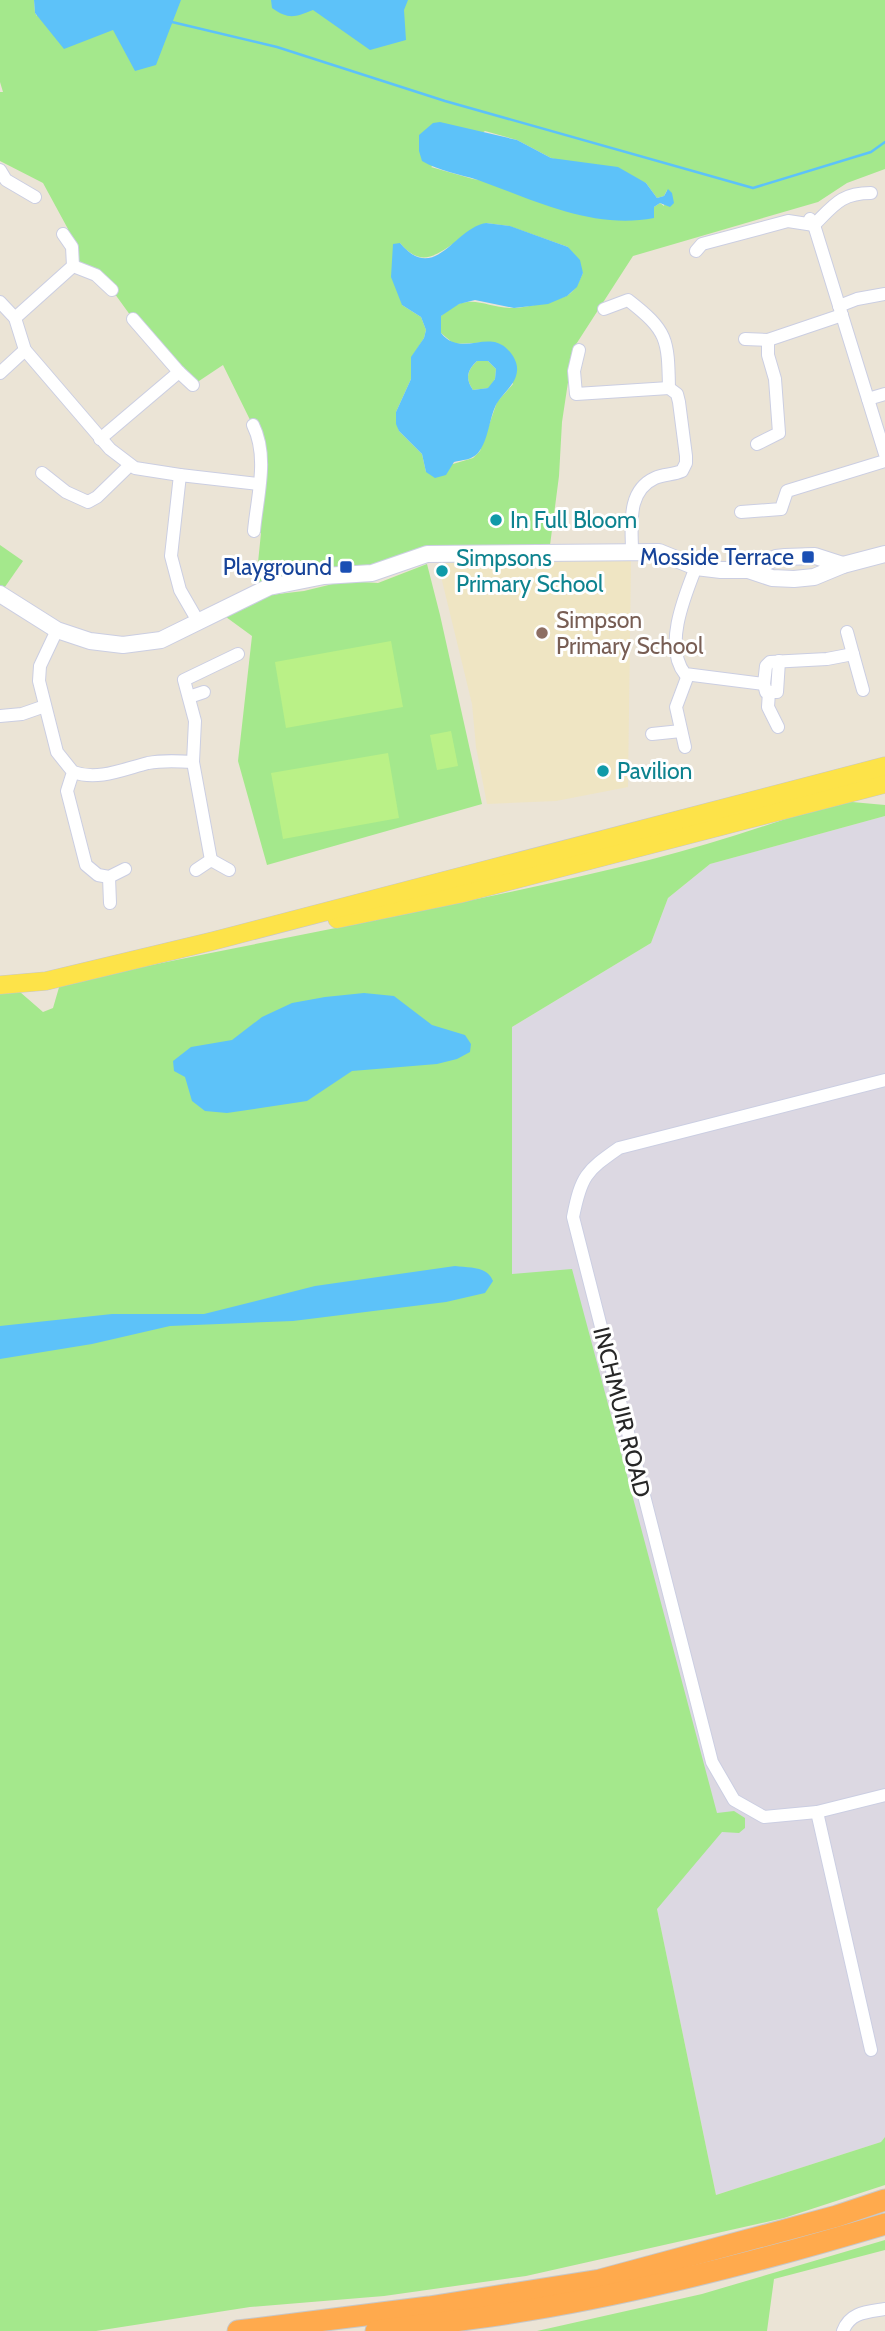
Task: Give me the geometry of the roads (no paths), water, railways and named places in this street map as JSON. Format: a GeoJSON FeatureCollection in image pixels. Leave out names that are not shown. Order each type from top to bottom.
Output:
{"type":"FeatureCollection","features":[{"type":"Feature","properties":{"kind":"highway"},"geometry":{"type":"LineString","coordinates":[[238,2331],[429,2307],[600,2280],[837,2216],[885,2200]]}},
{"type":"Feature","properties":{"kind":"highway"},"geometry":{"type":"LineString","coordinates":[[376,2331],[529,2310],[618,2293],[740,2265],[885,2224]]}},
{"type":"Feature","properties":{"kind":"main road"},"geometry":{"type":"LineString","coordinates":[[0,985],[46,981],[213,941],[885,766]]}},
{"type":"Feature","properties":{"kind":"main road"},"geometry":{"type":"LineString","coordinates":[[213,941],[368,914],[459,894],[885,784]]}},
{"type":"Feature","properties":{"kind":"street"},"geometry":{"type":"LineString","coordinates":[[0,170],[6,180],[35,197]]}},
{"type":"Feature","properties":{"kind":"street"},"geometry":{"type":"LineString","coordinates":[[696,251],[702,244],[788,222],[812,222],[854,193],[871,193]]}},
{"type":"Feature","properties":{"kind":"street"},"geometry":{"type":"LineString","coordinates":[[812,222],[885,454]]}},
{"type":"Feature","properties":{"kind":"street"},"geometry":{"type":"LineString","coordinates":[[63,234],[72,247],[73,266]]}},
{"type":"Feature","properties":{"kind":"street"},"geometry":{"type":"LineString","coordinates":[[73,266],[96,275],[111,290]]}},
{"type":"Feature","properties":{"kind":"street"},"geometry":{"type":"LineString","coordinates":[[15,318],[73,266]]}},
{"type":"Feature","properties":{"kind":"street"},"geometry":{"type":"LineString","coordinates":[[745,339],[768,340],[840,310],[857,299],[885,294]]}},
{"type":"Feature","properties":{"kind":"street"},"geometry":{"type":"LineString","coordinates":[[604,309],[628,300],[662,333],[668,348],[669,388],[678,398],[686,463],[682,471],[657,477],[640,489],[632,514],[632,552]]}},
{"type":"Feature","properties":{"kind":"street"},"geometry":{"type":"LineString","coordinates":[[0,302],[15,318],[25,350],[100,439],[130,465],[180,475],[258,484]]}},
{"type":"Feature","properties":{"kind":"street"},"geometry":{"type":"LineString","coordinates":[[133,319],[193,386]]}},
{"type":"Feature","properties":{"kind":"street"},"geometry":{"type":"LineString","coordinates":[[757,444],[779,433],[775,379],[768,355],[768,340]]}},
{"type":"Feature","properties":{"kind":"street"},"geometry":{"type":"LineString","coordinates":[[0,373],[25,350]]}},
{"type":"Feature","properties":{"kind":"street"},"geometry":{"type":"LineString","coordinates":[[579,350],[574,370],[576,394],[669,388]]}},
{"type":"Feature","properties":{"kind":"street"},"geometry":{"type":"LineString","coordinates":[[100,439],[179,372]]}},
{"type":"Feature","properties":{"kind":"street"},"geometry":{"type":"LineString","coordinates":[[593,393],[594,408]]}},
{"type":"Feature","properties":{"kind":"street"},"geometry":{"type":"LineString","coordinates":[[868,399],[885,394]]}},
{"type":"Feature","properties":{"kind":"street"},"geometry":{"type":"LineString","coordinates":[[253,425],[260,438],[262,452],[254,531]]}},
{"type":"Feature","properties":{"kind":"street"},"geometry":{"type":"LineString","coordinates":[[741,512],[781,509],[787,491],[885,461]]}},
{"type":"Feature","properties":{"kind":"street"},"geometry":{"type":"LineString","coordinates":[[42,473],[66,492],[88,502],[97,497],[130,465]]}},
{"type":"Feature","properties":{"kind":"street"},"geometry":{"type":"LineString","coordinates":[[180,475],[172,556],[180,590],[199,623]]}},
{"type":"Feature","properties":{"kind":"street"},"geometry":{"type":"LineString","coordinates":[[0,594],[57,630],[90,641],[123,645],[161,640],[269,587],[324,576],[372,573],[427,554],[662,553],[696,567],[748,570],[772,578],[794,579],[824,574],[843,565],[885,554]]}},
{"type":"Feature","properties":{"kind":"street"},"geometry":{"type":"LineString","coordinates":[[748,570],[785,557],[816,556],[843,565]]}},
{"type":"Feature","properties":{"kind":"street"},"geometry":{"type":"LineString","coordinates":[[696,567],[679,617],[676,644],[678,663],[683,672],[766,688]]}},
{"type":"Feature","properties":{"kind":"street"},"geometry":{"type":"LineString","coordinates":[[57,630],[38,672],[57,752],[73,772],[97,776],[151,763],[173,760],[193,762]]}},
{"type":"Feature","properties":{"kind":"street"},"geometry":{"type":"LineString","coordinates":[[847,632],[863,690]]}},
{"type":"Feature","properties":{"kind":"street"},"geometry":{"type":"LineString","coordinates":[[211,860],[193,762],[195,721],[184,680],[238,654]]}},
{"type":"Feature","properties":{"kind":"street"},"geometry":{"type":"LineString","coordinates":[[778,727],[764,711],[767,663],[827,659],[853,654]]}},
{"type":"Feature","properties":{"kind":"street"},"geometry":{"type":"LineString","coordinates":[[685,747],[676,707],[688,675]]}},
{"type":"Feature","properties":{"kind":"street"},"geometry":{"type":"LineString","coordinates":[[189,697],[204,692]]}},
{"type":"Feature","properties":{"kind":"street"},"geometry":{"type":"LineString","coordinates":[[0,716],[45,706]]}},
{"type":"Feature","properties":{"kind":"street"},"geometry":{"type":"LineString","coordinates":[[653,734],[681,731]]}},
{"type":"Feature","properties":{"kind":"street"},"geometry":{"type":"LineString","coordinates":[[73,772],[67,791],[86,865],[90,871],[109,877],[125,869]]}},
{"type":"Feature","properties":{"kind":"street"},"geometry":{"type":"LineString","coordinates":[[196,870],[211,860]]}},
{"type":"Feature","properties":{"kind":"street"},"geometry":{"type":"LineString","coordinates":[[211,860],[229,870]]}},
{"type":"Feature","properties":{"kind":"street"},"geometry":{"type":"LineString","coordinates":[[109,877],[110,903]]}},
{"type":"Feature","properties":{"kind":"street","name":"INCHMUIR ROAD"},"geometry":{"type":"LineString","coordinates":[[885,1080],[620,1148],[588,1171],[578,1189],[573,1217],[712,1762],[734,1800],[764,1817],[817,1812],[885,1795]]}},
{"type":"Feature","properties":{"kind":"street"},"geometry":{"type":"LineString","coordinates":[[817,1812],[871,2050]]}},
{"type":"Feature","properties":{"kind":"street"},"geometry":{"type":"LineString","coordinates":[[843,2331],[847,2320],[856,2314],[885,2309]]}},
{"type":"Feature","properties":{"kind":"water"},"geometry":{"type":"Polygon","coordinates":[[[34,0],[181,0],[156,65],[135,71],[113,30],[64,49],[35,13],[34,0]]]}},
{"type":"Feature","properties":{"kind":"water"},"geometry":{"type":"Polygon","coordinates":[[[271,0],[408,0],[404,10],[406,40],[370,50],[313,10],[297,16],[288,16],[272,8],[271,0]]]}},
{"type":"Feature","properties":{"kind":"water"},"geometry":{"type":"Polygon","coordinates":[[[440,122],[517,140],[551,158],[618,167],[646,183],[657,198],[664,196],[668,189],[672,193],[674,203],[670,207],[660,203],[654,207],[654,218],[631,221],[586,217],[442,170],[422,161],[419,151],[419,135],[433,123],[440,122]]]}},
{"type":"Feature","properties":{"kind":"water"},"geometry":{"type":"Polygon","coordinates":[[[486,223],[510,226],[568,247],[580,260],[583,273],[577,287],[567,296],[548,304],[514,308],[475,300],[459,304],[441,316],[441,333],[448,340],[465,344],[490,341],[498,343],[512,355],[517,371],[512,384],[497,403],[482,448],[470,458],[454,462],[446,475],[435,478],[426,472],[422,454],[399,431],[396,424],[396,412],[411,379],[411,357],[424,338],[426,330],[421,317],[402,305],[391,277],[393,244],[400,243],[412,254],[424,258],[434,256],[475,227],[486,223]],[[477,361],[469,371],[468,378],[473,390],[488,388],[495,379],[496,369],[488,361],[477,361]]]}},
{"type":"Feature","properties":{"kind":"water"},"geometry":{"type":"Polygon","coordinates":[[[364,993],[394,996],[432,1025],[465,1035],[471,1044],[470,1052],[457,1059],[437,1064],[352,1071],[307,1101],[227,1113],[205,1111],[192,1101],[185,1077],[174,1071],[173,1061],[191,1047],[232,1040],[262,1017],[292,1003],[364,993]]]}},
{"type":"Feature","properties":{"kind":"water"},"geometry":{"type":"Polygon","coordinates":[[[455,1266],[482,1270],[493,1281],[485,1293],[446,1302],[293,1321],[170,1326],[92,1344],[0,1359],[0,1326],[112,1314],[204,1314],[315,1286],[455,1266]]]}},
{"type":"Feature","properties":{"kind":"waterway"},"geometry":{"type":"LineString","coordinates":[[172,22],[277,47],[445,101],[753,188],[871,152],[885,142]]}},
{"type":"Feature","properties":{"kind":"place","name":"In Full Bloom"},"geometry":{"type":"Point","coordinates":[496,520]}},
{"type":"Feature","properties":{"kind":"place","name":"Mosside Terrace"},"geometry":{"type":"Point","coordinates":[808,557]}},
{"type":"Feature","properties":{"kind":"place","name":"Playground"},"geometry":{"type":"Point","coordinates":[346,567]}},
{"type":"Feature","properties":{"kind":"place","name":"Simpsons Primary School"},"geometry":{"type":"Point","coordinates":[442,571]}},
{"type":"Feature","properties":{"kind":"place","name":"Simpson Primary School"},"geometry":{"type":"Point","coordinates":[542,633]}},
{"type":"Feature","properties":{"kind":"place","name":"Pavilion"},"geometry":{"type":"Point","coordinates":[603,771]}}]}
